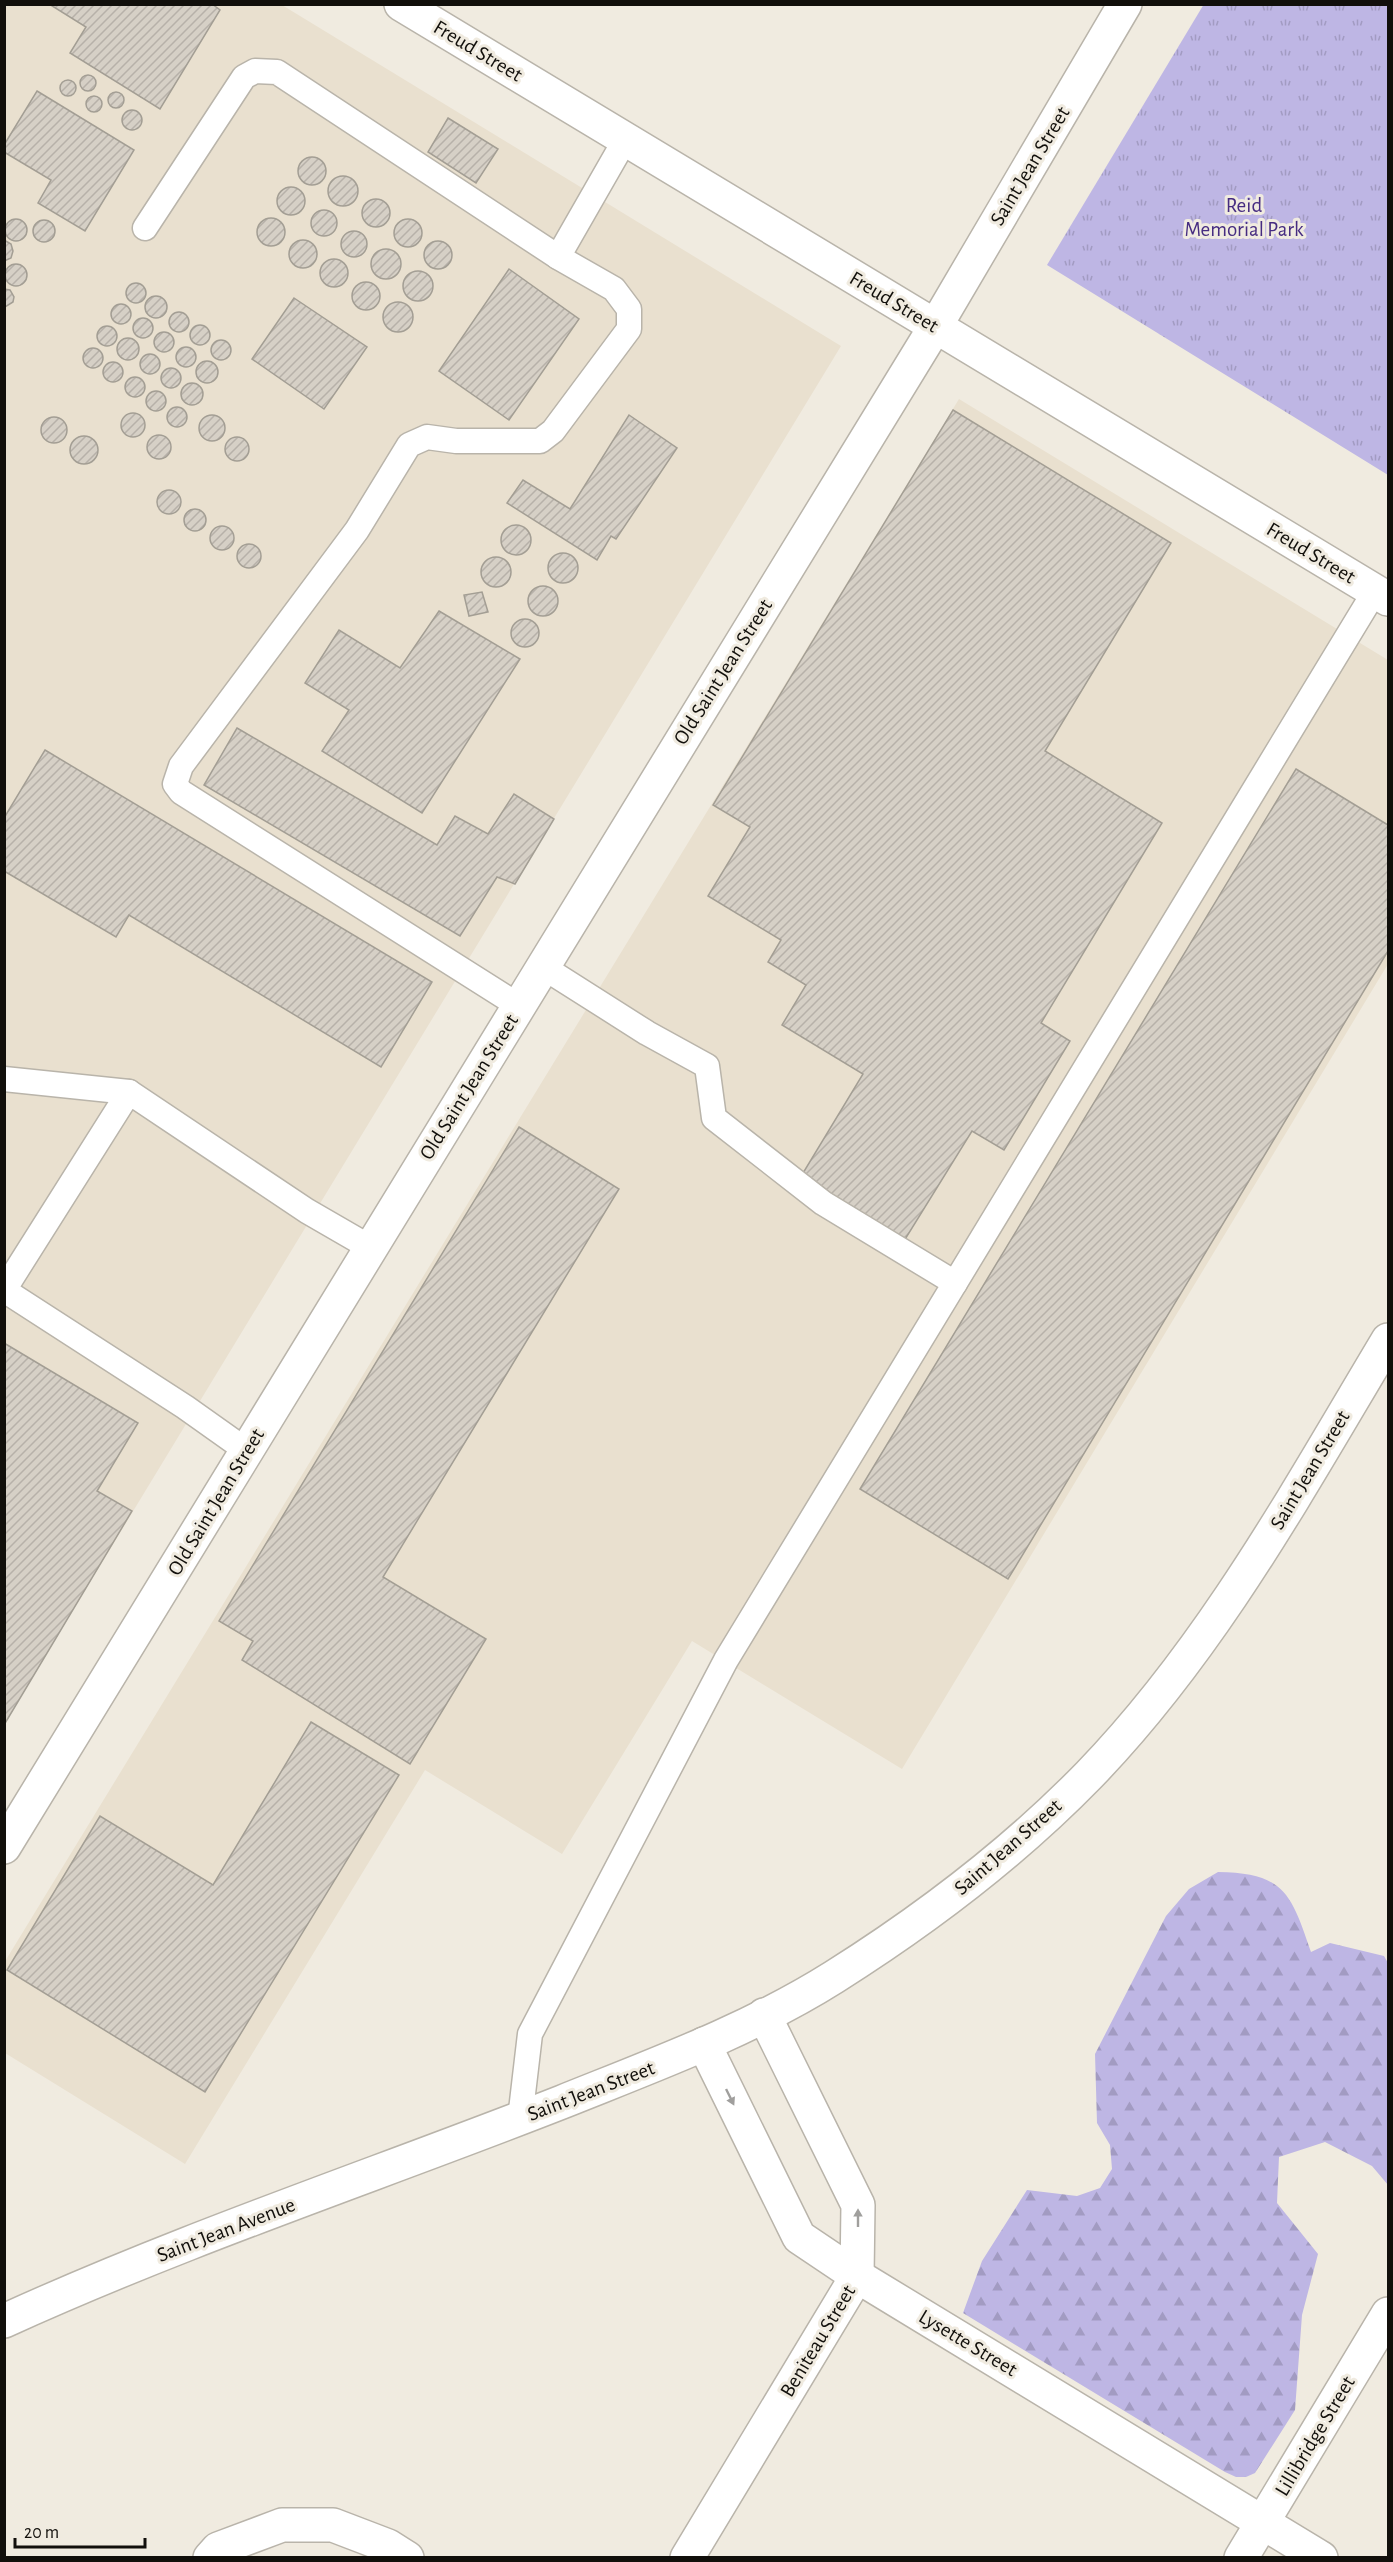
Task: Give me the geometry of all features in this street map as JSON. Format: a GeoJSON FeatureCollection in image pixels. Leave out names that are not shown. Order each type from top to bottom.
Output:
{"type":"FeatureCollection","features":[{"type":"Feature","properties":{"kind":"street","name":"Freud Street"},"geometry":{"type":"LineString","coordinates":[[401,4],[1382,595]]}},
{"type":"Feature","properties":{"kind":"street","name":"Saint Jean Street"},"geometry":{"type":"LineString","coordinates":[[935,327],[1125,4]]}},
{"type":"Feature","properties":{"kind":"street","name":"Old Saint Jean Street"},"geometry":{"type":"LineString","coordinates":[[4,1847],[935,327]]}},
{"type":"Feature","properties":{"kind":"street","name":"Saint Jean Street"},"geometry":{"type":"LineString","coordinates":[[450,2146],[704,2044],[832,1979],[960,1891],[1039,1824],[1092,1771],[1202,1638],[1293,1499],[1389,1340]]}},
{"type":"Feature","properties":{"kind":"street"},"geometry":{"type":"LineString","coordinates":[[764,2015],[858,2205],[857,2276]]}},
{"type":"Feature","properties":{"kind":"street","name":"Beniteau Street"},"geometry":{"type":"LineString","coordinates":[[687,2558],[857,2276],[799,2237],[704,2044]]}},
{"type":"Feature","properties":{"kind":"street","name":"Saint Jean Avenue"},"geometry":{"type":"LineString","coordinates":[[4,2321],[99,2277],[450,2146]]}},
{"type":"Feature","properties":{"kind":"street","name":"Lysette Street"},"geometry":{"type":"LineString","coordinates":[[857,2276],[1321,2558]]}},
{"type":"Feature","properties":{"kind":"street","name":"Lillibridge Street"},"geometry":{"type":"LineString","coordinates":[[1241,2558],[1389,2314]]}},
{"type":"Feature","properties":{"kind":"street"},"geometry":{"type":"LineString","coordinates":[[210,2558],[218,2549],[282,2525],[333,2525],[388,2546],[407,2558]]}},
{"type":"Feature","properties":{"kind":"lane"},"geometry":{"type":"LineString","coordinates":[[145,228],[244,77],[255,71],[277,72],[558,257],[614,290],[629,309],[629,328],[553,431],[540,441],[456,441],[426,436],[409,445],[357,530],[181,766],[175,784],[181,792],[519,1006]]}},
{"type":"Feature","properties":{"kind":"lane"},"geometry":{"type":"LineString","coordinates":[[558,257],[626,140]]}},
{"type":"Feature","properties":{"kind":"lane"},"geometry":{"type":"LineString","coordinates":[[520,2119],[530,2034],[726,1660],[955,1283],[1382,595]]}},
{"type":"Feature","properties":{"kind":"lane"},"geometry":{"type":"LineString","coordinates":[[543,967],[647,1033],[707,1066],[714,1118],[823,1203],[955,1283]]}},
{"type":"Feature","properties":{"kind":"lane"},"geometry":{"type":"LineString","coordinates":[[4,1079],[129,1092],[307,1211],[371,1248]]}},
{"type":"Feature","properties":{"kind":"lane"},"geometry":{"type":"LineString","coordinates":[[129,1092],[4,1290],[185,1407],[247,1451]]}},
{"type":"Feature","properties":{"kind":"shaded area"},"geometry":{"type":"Polygon","coordinates":[[[5,5],[282,5],[841,346],[5,1722],[5,5]]]}},
{"type":"Feature","properties":{"kind":"shaded area"},"geometry":{"type":"Polygon","coordinates":[[[959,399],[1388,660],[1388,964],[902,1769],[692,1641],[562,1854],[425,1770],[185,2164],[5,2053],[4,1963],[959,399]]]}},
{"type":"Feature","properties":{"kind":"green space","name":"Reid Memorial Park"},"geometry":{"type":"Polygon","coordinates":[[[1204,4],[1388,5],[1388,475],[1047,265],[1204,4]]]}},
{"type":"Feature","properties":{"kind":"green space"},"geometry":{"type":"Polygon","coordinates":[[[1218,1872],[1240,1873],[1272,1882],[1290,1901],[1311,1952],[1330,1943],[1384,1956],[1388,1963],[1388,2185],[1372,2166],[1325,2142],[1279,2157],[1277,2203],[1318,2254],[1302,2315],[1295,2410],[1255,2473],[1246,2477],[1236,2477],[1225,2472],[963,2313],[982,2261],[1027,2190],[1077,2196],[1100,2188],[1112,2169],[1110,2145],[1097,2123],[1095,2054],[1166,1916],[1189,1889],[1218,1872]]]}},
{"type":"Feature","properties":{"kind":"building"},"geometry":{"type":"Polygon","coordinates":[[[49,4],[212,4],[220,10],[160,109],[70,53],[86,27],[49,4]]]}},
{"type":"Feature","properties":{"kind":"building"},"geometry":{"type":"Polygon","coordinates":[[[85,75],[91,75],[96,83],[94,89],[85,91],[80,86],[80,80],[85,75]]]}},
{"type":"Feature","properties":{"kind":"building"},"geometry":{"type":"Polygon","coordinates":[[[65,80],[71,80],[76,88],[74,94],[65,96],[60,91],[60,85],[65,80]]]}},
{"type":"Feature","properties":{"kind":"building"},"geometry":{"type":"Polygon","coordinates":[[[37,91],[134,150],[85,231],[38,203],[51,180],[4,152],[4,145],[37,91]]]}},
{"type":"Feature","properties":{"kind":"building"},"geometry":{"type":"Polygon","coordinates":[[[113,92],[119,92],[124,100],[122,106],[113,108],[108,103],[108,97],[113,92]]]}},
{"type":"Feature","properties":{"kind":"building"},"geometry":{"type":"Polygon","coordinates":[[[94,96],[100,98],[102,104],[100,110],[94,112],[88,110],[86,104],[88,98],[94,96]]]}},
{"type":"Feature","properties":{"kind":"building"},"geometry":{"type":"Polygon","coordinates":[[[132,110],[139,113],[142,120],[139,127],[132,130],[125,127],[122,120],[125,113],[132,110]]]}},
{"type":"Feature","properties":{"kind":"building"},"geometry":{"type":"Polygon","coordinates":[[[448,118],[498,149],[476,183],[428,152],[448,118]]]}},
{"type":"Feature","properties":{"kind":"building"},"geometry":{"type":"Polygon","coordinates":[[[312,157],[322,161],[326,171],[322,181],[312,185],[302,181],[298,171],[302,161],[312,157]]]}},
{"type":"Feature","properties":{"kind":"building"},"geometry":{"type":"Polygon","coordinates":[[[343,176],[354,180],[358,191],[354,202],[343,206],[332,202],[328,191],[332,180],[343,176]]]}},
{"type":"Feature","properties":{"kind":"building"},"geometry":{"type":"Polygon","coordinates":[[[291,187],[301,191],[305,201],[301,211],[291,215],[281,211],[277,201],[281,191],[291,187]]]}},
{"type":"Feature","properties":{"kind":"building"},"geometry":{"type":"Polygon","coordinates":[[[376,199],[386,203],[390,213],[386,223],[376,227],[366,223],[362,213],[366,203],[376,199]]]}},
{"type":"Feature","properties":{"kind":"building"},"geometry":{"type":"Polygon","coordinates":[[[324,210],[333,214],[337,223],[333,232],[324,236],[315,232],[311,223],[315,214],[324,210]]]}},
{"type":"Feature","properties":{"kind":"building"},"geometry":{"type":"Polygon","coordinates":[[[271,218],[281,222],[285,232],[281,242],[271,246],[261,242],[257,232],[261,222],[271,218]]]}},
{"type":"Feature","properties":{"kind":"building"},"geometry":{"type":"Polygon","coordinates":[[[16,219],[24,222],[27,230],[24,238],[16,241],[8,238],[5,230],[8,222],[16,219]]]}},
{"type":"Feature","properties":{"kind":"building"},"geometry":{"type":"Polygon","coordinates":[[[408,219],[418,223],[422,233],[418,243],[408,247],[398,243],[394,233],[398,223],[408,219]]]}},
{"type":"Feature","properties":{"kind":"building"},"geometry":{"type":"Polygon","coordinates":[[[44,220],[52,223],[55,231],[52,239],[44,242],[36,239],[33,231],[36,223],[44,220]]]}},
{"type":"Feature","properties":{"kind":"building"},"geometry":{"type":"Polygon","coordinates":[[[354,231],[363,235],[367,244],[363,253],[354,257],[345,253],[341,244],[345,235],[354,231]]]}},
{"type":"Feature","properties":{"kind":"building"},"geometry":{"type":"Polygon","coordinates":[[[4,240],[11,244],[13,251],[11,258],[4,261],[4,240]]]}},
{"type":"Feature","properties":{"kind":"building"},"geometry":{"type":"Polygon","coordinates":[[[303,240],[313,244],[317,254],[313,264],[303,268],[293,264],[289,254],[293,244],[303,240]]]}},
{"type":"Feature","properties":{"kind":"building"},"geometry":{"type":"Polygon","coordinates":[[[438,241],[448,245],[452,255],[448,265],[438,269],[428,265],[424,255],[428,245],[438,241]]]}},
{"type":"Feature","properties":{"kind":"building"},"geometry":{"type":"Polygon","coordinates":[[[386,249],[392,250],[400,258],[400,270],[392,278],[386,279],[380,278],[372,270],[371,264],[372,258],[380,250],[386,249]]]}},
{"type":"Feature","properties":{"kind":"building"},"geometry":{"type":"Polygon","coordinates":[[[334,259],[344,263],[348,273],[344,283],[334,287],[324,283],[320,273],[324,263],[334,259]]]}},
{"type":"Feature","properties":{"kind":"building"},"geometry":{"type":"Polygon","coordinates":[[[16,264],[24,267],[27,275],[24,283],[16,286],[8,283],[5,275],[8,267],[16,264]]]}},
{"type":"Feature","properties":{"kind":"building"},"geometry":{"type":"Polygon","coordinates":[[[509,269],[579,319],[509,420],[439,371],[509,269]]]}},
{"type":"Feature","properties":{"kind":"building"},"geometry":{"type":"Polygon","coordinates":[[[418,271],[428,276],[433,286],[428,296],[418,301],[408,296],[403,286],[408,276],[418,271]]]}},
{"type":"Feature","properties":{"kind":"building"},"geometry":{"type":"Polygon","coordinates":[[[366,282],[376,286],[380,296],[376,306],[366,310],[356,306],[352,296],[356,286],[366,282]]]}},
{"type":"Feature","properties":{"kind":"building"},"geometry":{"type":"Polygon","coordinates":[[[136,283],[143,286],[146,293],[143,300],[136,303],[129,300],[126,293],[129,286],[136,283]]]}},
{"type":"Feature","properties":{"kind":"building"},"geometry":{"type":"Polygon","coordinates":[[[4,289],[10,290],[14,297],[13,302],[5,307],[4,289]]]}},
{"type":"Feature","properties":{"kind":"building"},"geometry":{"type":"Polygon","coordinates":[[[156,296],[164,299],[167,307],[164,315],[156,318],[148,315],[145,307],[148,299],[156,296]]]}},
{"type":"Feature","properties":{"kind":"building"},"geometry":{"type":"Polygon","coordinates":[[[294,298],[367,347],[324,409],[252,359],[294,298]]]}},
{"type":"Feature","properties":{"kind":"building"},"geometry":{"type":"Polygon","coordinates":[[[398,302],[408,307],[413,317],[408,327],[398,332],[388,327],[383,317],[388,307],[398,302]]]}},
{"type":"Feature","properties":{"kind":"building"},"geometry":{"type":"Polygon","coordinates":[[[117,304],[125,304],[131,310],[131,318],[125,324],[117,324],[111,318],[111,310],[117,304]]]}},
{"type":"Feature","properties":{"kind":"building"},"geometry":{"type":"Polygon","coordinates":[[[175,312],[183,312],[189,318],[189,326],[183,332],[175,332],[169,326],[169,318],[175,312]]]}},
{"type":"Feature","properties":{"kind":"building"},"geometry":{"type":"Polygon","coordinates":[[[139,318],[147,318],[153,324],[153,332],[147,338],[139,338],[133,332],[133,324],[139,318]]]}},
{"type":"Feature","properties":{"kind":"building"},"geometry":{"type":"Polygon","coordinates":[[[200,325],[207,328],[210,335],[207,342],[200,345],[193,342],[190,335],[193,328],[200,325]]]}},
{"type":"Feature","properties":{"kind":"building"},"geometry":{"type":"Polygon","coordinates":[[[103,326],[111,326],[117,332],[117,340],[111,346],[103,346],[97,340],[97,332],[103,326]]]}},
{"type":"Feature","properties":{"kind":"building"},"geometry":{"type":"Polygon","coordinates":[[[164,332],[171,335],[174,342],[171,349],[164,352],[157,349],[154,342],[157,335],[164,332]]]}},
{"type":"Feature","properties":{"kind":"building"},"geometry":{"type":"Polygon","coordinates":[[[128,338],[138,345],[139,349],[132,359],[128,360],[118,353],[117,349],[124,339],[128,338]]]}},
{"type":"Feature","properties":{"kind":"building"},"geometry":{"type":"Polygon","coordinates":[[[221,340],[228,343],[231,350],[228,357],[221,360],[214,357],[211,350],[214,343],[221,340]]]}},
{"type":"Feature","properties":{"kind":"building"},"geometry":{"type":"Polygon","coordinates":[[[186,347],[193,350],[196,357],[193,364],[186,367],[179,364],[176,357],[179,350],[186,347]]]}},
{"type":"Feature","properties":{"kind":"building"},"geometry":{"type":"Polygon","coordinates":[[[93,348],[100,351],[103,358],[100,365],[93,368],[86,365],[83,358],[86,351],[93,348]]]}},
{"type":"Feature","properties":{"kind":"building"},"geometry":{"type":"Polygon","coordinates":[[[150,354],[157,357],[160,364],[157,371],[150,374],[143,371],[140,364],[143,357],[150,354]]]}},
{"type":"Feature","properties":{"kind":"building"},"geometry":{"type":"Polygon","coordinates":[[[207,361],[215,364],[218,372],[215,380],[207,383],[199,380],[196,372],[199,364],[207,361]]]}},
{"type":"Feature","properties":{"kind":"building"},"geometry":{"type":"Polygon","coordinates":[[[109,362],[117,362],[123,368],[123,376],[117,382],[109,382],[103,376],[103,368],[109,362]]]}},
{"type":"Feature","properties":{"kind":"building"},"geometry":{"type":"Polygon","coordinates":[[[171,368],[178,371],[181,378],[178,385],[171,388],[164,385],[161,378],[164,371],[171,368]]]}},
{"type":"Feature","properties":{"kind":"building"},"geometry":{"type":"Polygon","coordinates":[[[135,377],[142,380],[145,387],[142,394],[135,397],[128,394],[125,387],[128,380],[135,377]]]}},
{"type":"Feature","properties":{"kind":"building"},"geometry":{"type":"Polygon","coordinates":[[[192,383],[200,386],[203,394],[200,402],[192,405],[184,402],[181,394],[184,386],[192,383]]]}},
{"type":"Feature","properties":{"kind":"building"},"geometry":{"type":"Polygon","coordinates":[[[156,391],[163,394],[166,401],[163,408],[156,411],[149,408],[146,401],[149,394],[156,391]]]}},
{"type":"Feature","properties":{"kind":"building"},"geometry":{"type":"Polygon","coordinates":[[[173,407],[181,407],[187,413],[187,421],[181,427],[173,427],[167,421],[167,413],[173,407]]]}},
{"type":"Feature","properties":{"kind":"building"},"geometry":{"type":"Polygon","coordinates":[[[953,410],[1171,543],[1045,751],[1162,823],[1041,1023],[1070,1041],[1004,1150],[972,1131],[904,1241],[800,1178],[863,1074],[782,1025],[806,985],[768,962],[781,940],[708,896],[750,827],[713,805],[953,410]]]}},
{"type":"Feature","properties":{"kind":"building"},"geometry":{"type":"Polygon","coordinates":[[[133,413],[141,417],[145,425],[141,433],[133,437],[125,433],[121,425],[125,417],[133,413]]]}},
{"type":"Feature","properties":{"kind":"building"},"geometry":{"type":"Polygon","coordinates":[[[212,415],[221,419],[225,428],[221,437],[212,441],[203,437],[199,428],[203,419],[212,415]]]}},
{"type":"Feature","properties":{"kind":"building"},"geometry":{"type":"Polygon","coordinates":[[[629,415],[677,448],[616,539],[611,536],[597,560],[507,503],[523,480],[570,509],[629,415]]]}},
{"type":"Feature","properties":{"kind":"building"},"geometry":{"type":"Polygon","coordinates":[[[54,417],[63,421],[67,430],[63,439],[54,443],[45,439],[41,430],[45,421],[54,417]]]}},
{"type":"Feature","properties":{"kind":"building"},"geometry":{"type":"Polygon","coordinates":[[[159,435],[168,438],[171,447],[168,456],[159,459],[150,456],[147,447],[150,438],[159,435]]]}},
{"type":"Feature","properties":{"kind":"building"},"geometry":{"type":"Polygon","coordinates":[[[84,436],[94,440],[98,450],[94,460],[84,464],[74,460],[70,450],[74,440],[84,436]]]}},
{"type":"Feature","properties":{"kind":"building"},"geometry":{"type":"Polygon","coordinates":[[[237,437],[242,438],[248,444],[248,454],[242,460],[237,461],[232,460],[226,454],[225,449],[226,444],[232,438],[237,437]]]}},
{"type":"Feature","properties":{"kind":"building"},"geometry":{"type":"Polygon","coordinates":[[[169,490],[174,491],[180,497],[180,507],[174,513],[169,514],[164,513],[158,507],[157,502],[158,497],[164,491],[169,490]]]}},
{"type":"Feature","properties":{"kind":"building"},"geometry":{"type":"Polygon","coordinates":[[[191,509],[199,509],[206,516],[206,524],[199,531],[191,531],[184,524],[184,516],[191,509]]]}},
{"type":"Feature","properties":{"kind":"building"},"geometry":{"type":"Polygon","coordinates":[[[516,525],[527,529],[531,540],[527,551],[516,555],[505,551],[501,540],[505,529],[516,525]]]}},
{"type":"Feature","properties":{"kind":"building"},"geometry":{"type":"Polygon","coordinates":[[[222,526],[230,530],[234,538],[230,546],[222,550],[214,546],[210,538],[214,530],[222,526]]]}},
{"type":"Feature","properties":{"kind":"building"},"geometry":{"type":"Polygon","coordinates":[[[249,544],[257,548],[261,556],[257,564],[249,568],[241,564],[237,556],[241,548],[249,544]]]}},
{"type":"Feature","properties":{"kind":"building"},"geometry":{"type":"Polygon","coordinates":[[[563,553],[574,557],[578,568],[574,579],[563,583],[552,579],[548,568],[552,557],[563,553]]]}},
{"type":"Feature","properties":{"kind":"building"},"geometry":{"type":"Polygon","coordinates":[[[496,557],[507,561],[511,572],[507,583],[496,587],[485,583],[481,572],[485,561],[496,557]]]}},
{"type":"Feature","properties":{"kind":"building"},"geometry":{"type":"Polygon","coordinates":[[[543,586],[553,591],[558,601],[553,611],[543,616],[533,611],[528,601],[533,591],[543,586]]]}},
{"type":"Feature","properties":{"kind":"building"},"geometry":{"type":"Polygon","coordinates":[[[482,592],[488,612],[469,616],[464,595],[482,592]]]}},
{"type":"Feature","properties":{"kind":"building"},"geometry":{"type":"Polygon","coordinates":[[[439,611],[520,659],[422,813],[322,751],[349,710],[305,683],[339,630],[400,668],[439,611]]]}},
{"type":"Feature","properties":{"kind":"building"},"geometry":{"type":"Polygon","coordinates":[[[525,619],[535,623],[539,633],[535,643],[525,647],[515,643],[511,633],[515,623],[525,619]]]}},
{"type":"Feature","properties":{"kind":"building"},"geometry":{"type":"Polygon","coordinates":[[[237,728],[437,845],[455,816],[488,834],[514,794],[554,819],[515,884],[497,877],[460,936],[204,785],[237,728]]]}},
{"type":"Feature","properties":{"kind":"building"},"geometry":{"type":"Polygon","coordinates":[[[45,750],[432,982],[381,1067],[129,915],[116,937],[4,871],[4,818],[45,750]]]}},
{"type":"Feature","properties":{"kind":"building"},"geometry":{"type":"Polygon","coordinates":[[[1296,769],[1388,825],[1388,951],[1008,1579],[860,1489],[1296,769]]]}},
{"type":"Feature","properties":{"kind":"building"},"geometry":{"type":"Polygon","coordinates":[[[519,1127],[619,1189],[383,1577],[486,1639],[410,1764],[242,1660],[253,1641],[219,1621],[519,1127]]]}},
{"type":"Feature","properties":{"kind":"building"},"geometry":{"type":"Polygon","coordinates":[[[4,1343],[138,1423],[97,1491],[132,1511],[4,1725],[4,1343]]]}},
{"type":"Feature","properties":{"kind":"building"},"geometry":{"type":"Polygon","coordinates":[[[311,1722],[399,1775],[205,2092],[7,1970],[100,1816],[213,1885],[311,1722]]]}}]}
